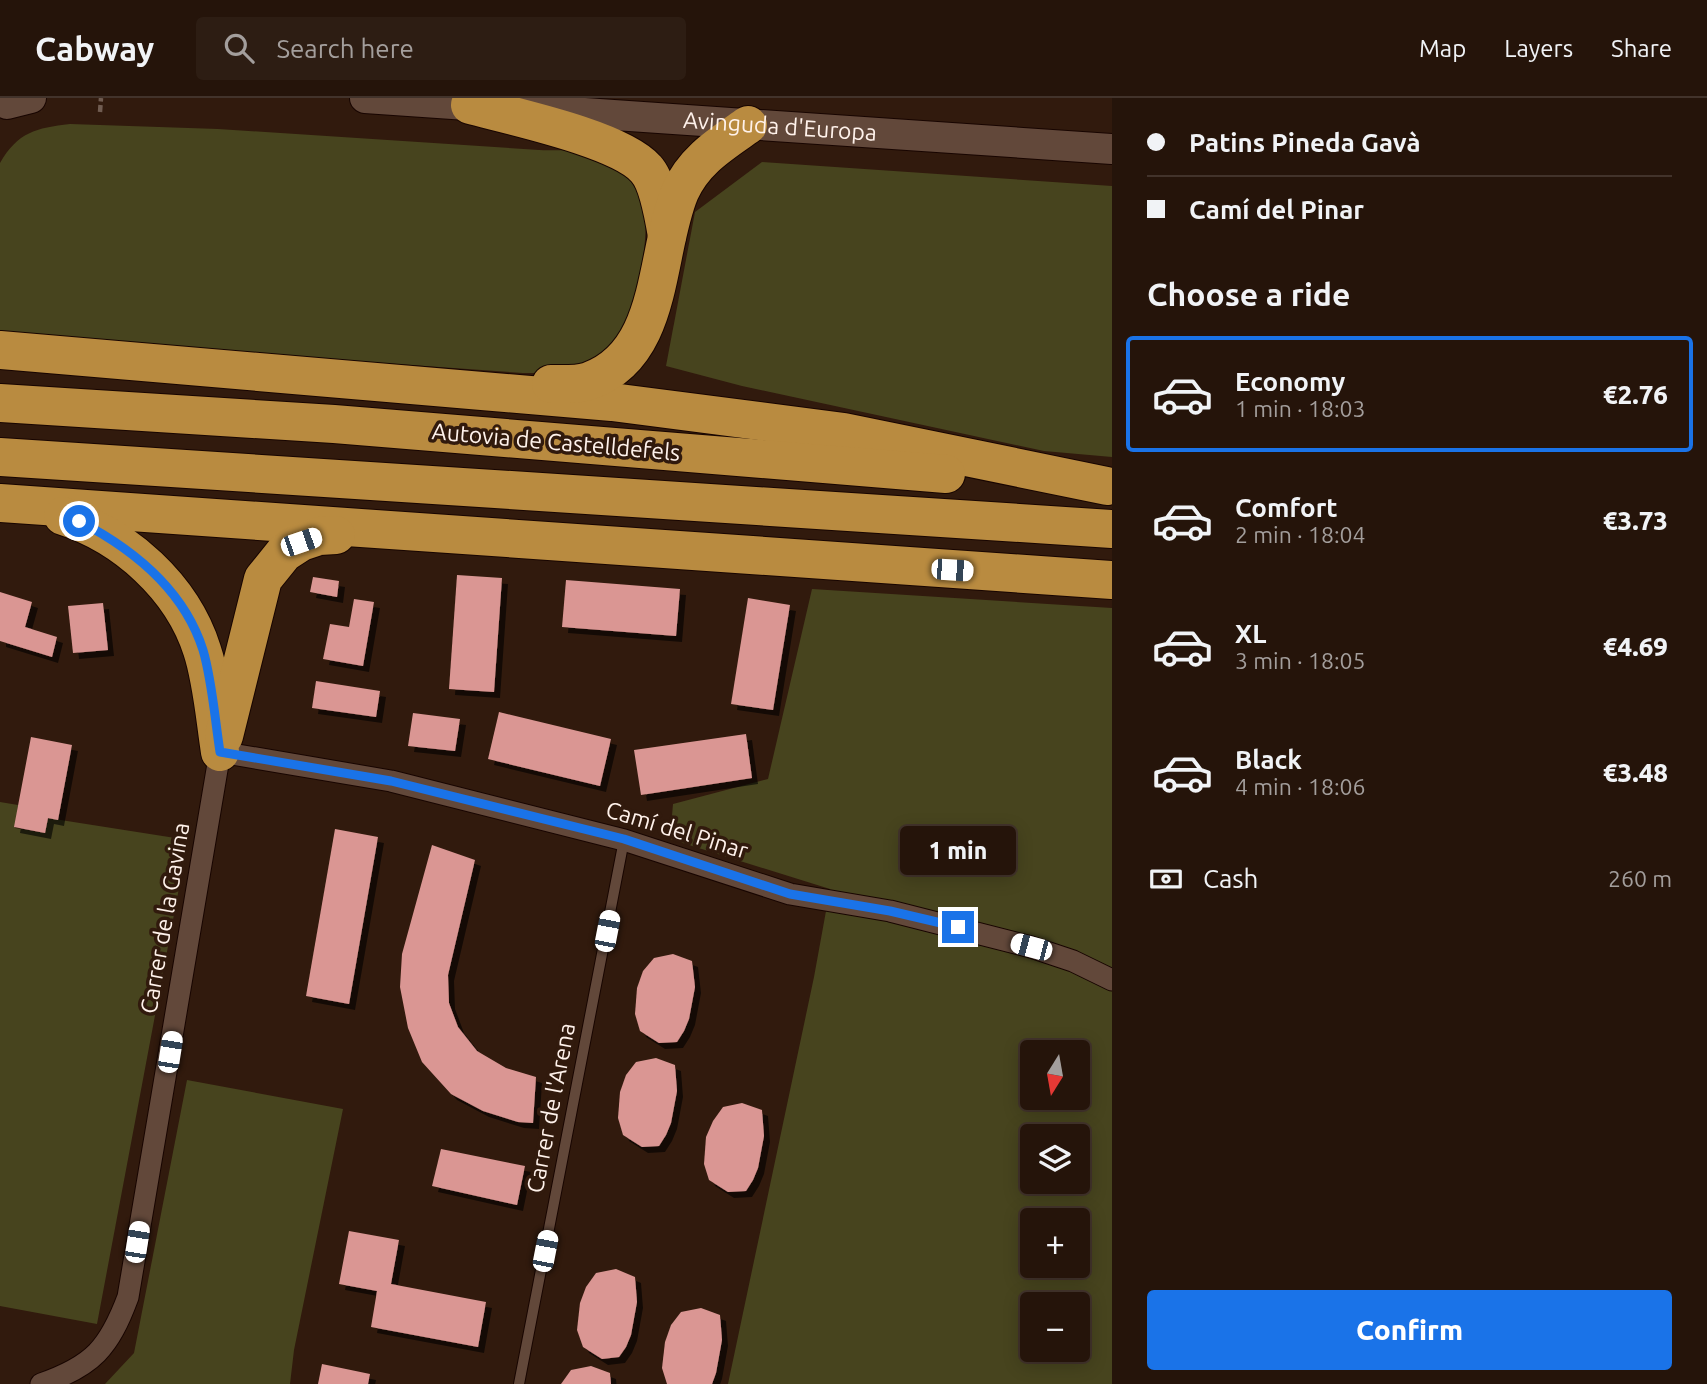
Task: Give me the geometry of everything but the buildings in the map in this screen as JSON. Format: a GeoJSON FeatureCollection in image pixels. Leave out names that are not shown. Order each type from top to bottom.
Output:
{"type":"FeatureCollection","features":[{"type":"Feature","properties":{"kind":"highway"},"geometry":{"type":"LineString","coordinates":[[470,105],[583,136],[624,152],[647,170],[661,204],[667,238]]}},
{"type":"Feature","properties":{"kind":"highway"},"geometry":{"type":"LineString","coordinates":[[421,386],[586,383],[610,371],[629,355],[646,323],[680,191],[702,158],[748,125]]}},
{"type":"Feature","properties":{"kind":"highway"},"geometry":{"type":"LineString","coordinates":[[0,351],[612,402],[844,432],[1110,486]]}},
{"type":"Feature","properties":{"kind":"highway","name":"Autovia de Castelldefels"},"geometry":{"type":"LineString","coordinates":[[0,403],[348,425],[1110,486]]}},
{"type":"Feature","properties":{"kind":"highway"},"geometry":{"type":"LineString","coordinates":[[0,457],[1112,528]]}},
{"type":"Feature","properties":{"kind":"highway"},"geometry":{"type":"LineString","coordinates":[[15,504],[1112,580]]}},
{"type":"Feature","properties":{"kind":"highway"},"geometry":{"type":"LineString","coordinates":[[15,504],[79,521],[101,533],[137,558],[176,597],[190,619],[203,652],[220,752]]}},
{"type":"Feature","properties":{"kind":"highway"},"geometry":{"type":"LineString","coordinates":[[220,752],[263,579],[273,565],[301,542],[319,536],[397,531]]}},
{"type":"Feature","properties":{"kind":"street","name":"Avinguda d'Europa"},"geometry":{"type":"LineString","coordinates":[[365,98],[470,105],[671,108],[748,125],[1112,149]]}},
{"type":"Feature","properties":{"kind":"street","name":"Camí del Pinar"},"geometry":{"type":"LineString","coordinates":[[220,752],[391,781],[624,839],[790,894],[890,911],[1031,947],[1073,961],[1112,980]]}},
{"type":"Feature","properties":{"kind":"street","name":"Carrer de la Gavina"},"geometry":{"type":"LineString","coordinates":[[41,1384],[70,1374],[99,1353],[117,1328],[128,1297],[220,752]]}},
{"type":"Feature","properties":{"kind":"lane","name":"Carrer de l'Arena"},"geometry":{"type":"LineString","coordinates":[[519,1384],[624,839]]}},
{"type":"Feature","properties":{"kind":"path"},"geometry":{"type":"LineString","coordinates":[[100,113],[101,98]]}},
{"type":"Feature","properties":{"kind":"shaded area"},"geometry":{"type":"Polygon","coordinates":[[[70,124],[218,129],[579,151],[599,155],[620,168],[643,204],[645,240],[631,311],[612,349],[601,359],[572,370],[543,373],[0,336],[0,163],[14,144],[29,133],[70,124]]]}},
{"type":"Feature","properties":{"kind":"shaded area"},"geometry":{"type":"Polygon","coordinates":[[[762,162],[1112,186],[1112,457],[1044,451],[742,386],[666,366],[695,212],[762,162]]]}},
{"type":"Feature","properties":{"kind":"shaded area"},"geometry":{"type":"Polygon","coordinates":[[[812,589],[1112,608],[1112,1384],[728,1384],[830,889],[670,839],[673,804],[768,779],[812,589]]]}},
{"type":"Feature","properties":{"kind":"shaded area"},"geometry":{"type":"Polygon","coordinates":[[[0,802],[18,805],[15,828],[45,833],[48,818],[188,840],[97,1324],[0,1306],[0,802]]]}},
{"type":"Feature","properties":{"kind":"shaded area"},"geometry":{"type":"Polygon","coordinates":[[[187,1080],[343,1109],[294,1350],[290,1384],[105,1384],[134,1353],[187,1080]]]}},
{"type":"Feature","properties":{"kind":"route"},"geometry":{"type":"LineString","coordinates":[[79,521],[141,561],[176,597],[190,619],[203,652],[220,752],[391,781],[624,839],[790,894],[890,911],[958,927]]}}]}
